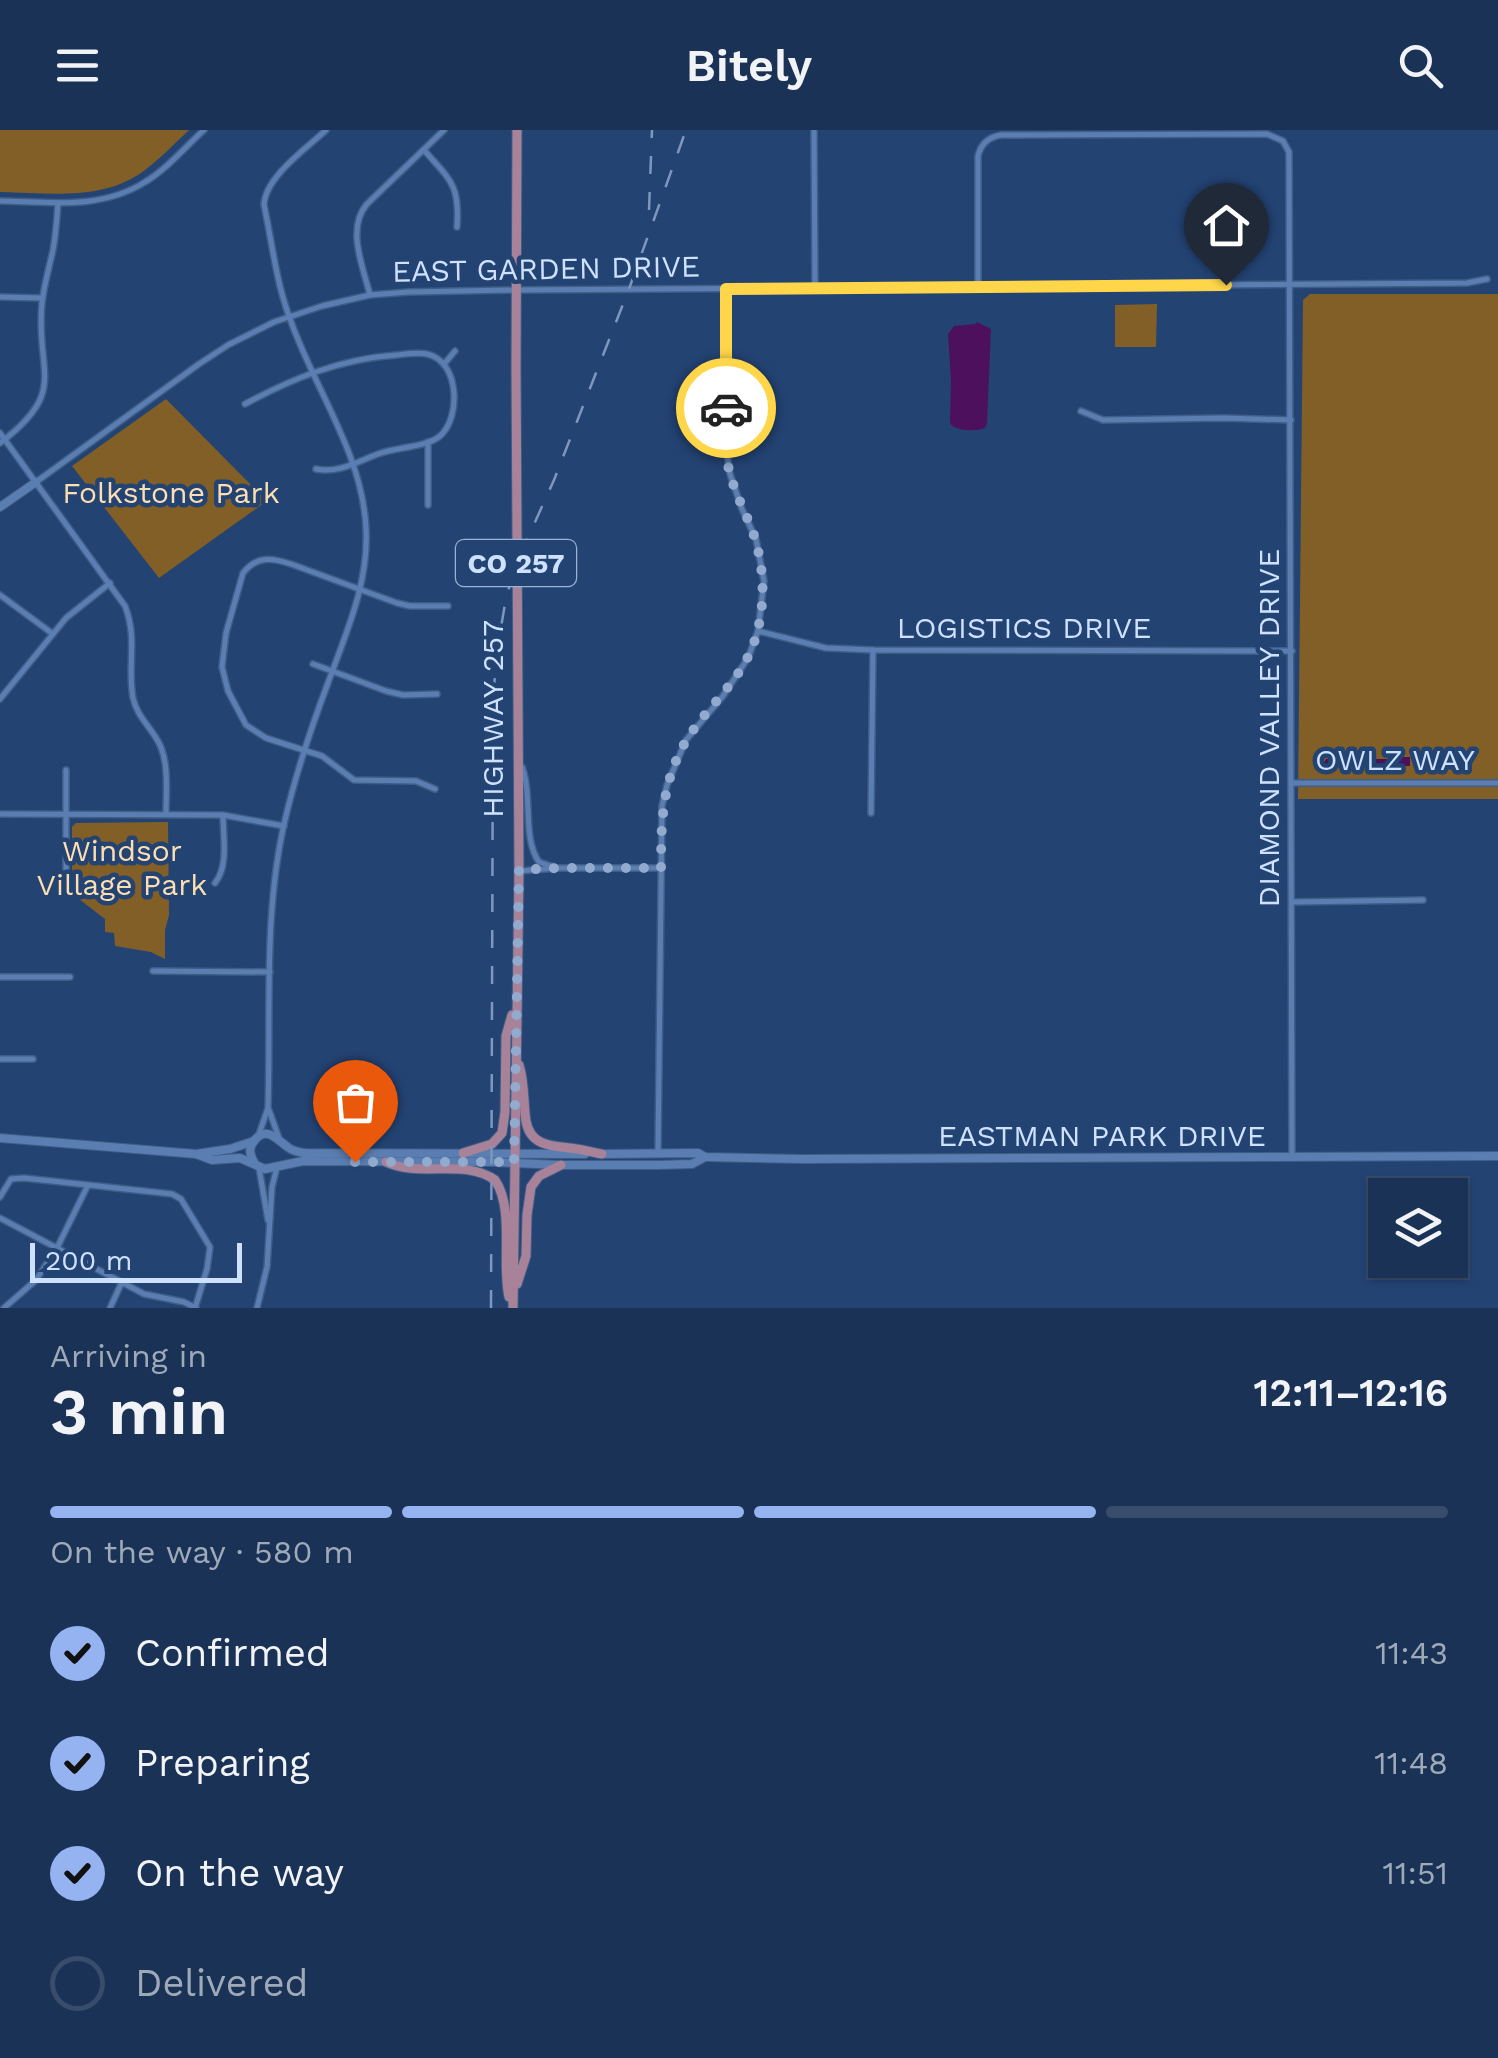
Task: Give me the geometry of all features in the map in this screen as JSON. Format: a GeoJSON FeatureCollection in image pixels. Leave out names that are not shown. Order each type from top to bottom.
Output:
{"type":"FeatureCollection","features":[{"type":"Feature","properties":{"kind":"main road","name":"HIGHWAY 257"},"geometry":{"type":"LineString","coordinates":[[512,1308],[519,870],[517,130]]}},
{"type":"Feature","properties":{"kind":"main road"},"geometry":{"type":"LineString","coordinates":[[463,1153],[492,1144],[502,1133],[506,1036],[516,1002]]}},
{"type":"Feature","properties":{"kind":"main road"},"geometry":{"type":"LineString","coordinates":[[516,1055],[525,1083],[530,1133],[550,1147],[602,1154]]}},
{"type":"Feature","properties":{"kind":"main road"},"geometry":{"type":"LineString","coordinates":[[386,1162],[400,1168],[476,1171],[496,1180],[504,1198],[505,1280],[512,1308]]}},
{"type":"Feature","properties":{"kind":"main road"},"geometry":{"type":"LineString","coordinates":[[513,1296],[526,1256],[531,1187],[539,1176],[561,1166]]}},
{"type":"Feature","properties":{"kind":"street"},"geometry":{"type":"LineString","coordinates":[[0,201],[94,202],[131,190],[162,169],[204,130]]}},
{"type":"Feature","properties":{"kind":"street"},"geometry":{"type":"LineString","coordinates":[[269,1223],[264,1186],[250,1150],[268,1108],[272,912],[284,826],[304,750],[360,590],[365,562],[362,498],[352,464],[289,316],[264,198],[277,176],[326,130]]}},
{"type":"Feature","properties":{"kind":"street"},"geometry":{"type":"LineString","coordinates":[[370,296],[356,230],[358,216],[444,130]]}},
{"type":"Feature","properties":{"kind":"street"},"geometry":{"type":"LineString","coordinates":[[814,130],[815,288]]}},
{"type":"Feature","properties":{"kind":"street"},"geometry":{"type":"LineString","coordinates":[[978,286],[978,153],[989,139],[1014,135],[1275,135],[1286,144],[1290,158],[1291,284]]}},
{"type":"Feature","properties":{"kind":"street"},"geometry":{"type":"LineString","coordinates":[[424,150],[456,189],[457,227]]}},
{"type":"Feature","properties":{"kind":"street"},"geometry":{"type":"LineString","coordinates":[[58,203],[42,298],[46,365],[43,391],[31,416],[2,438],[125,606],[132,626],[134,701],[163,752],[166,814]]}},
{"type":"Feature","properties":{"kind":"street","name":"EAST GARDEN DRIVE"},"geometry":{"type":"LineString","coordinates":[[36,482],[228,345],[289,316],[370,296],[516,290],[1467,284],[1487,280]]}},
{"type":"Feature","properties":{"kind":"street","name":"DIAMOND VALLEY DRIVE"},"geometry":{"type":"LineString","coordinates":[[1291,284],[1292,1159]]}},
{"type":"Feature","properties":{"kind":"street"},"geometry":{"type":"LineString","coordinates":[[658,1154],[662,806],[686,740],[748,658],[758,631],[764,582],[756,539],[730,474],[727,454],[726,289]]}},
{"type":"Feature","properties":{"kind":"street"},"geometry":{"type":"LineString","coordinates":[[0,297],[42,298]]}},
{"type":"Feature","properties":{"kind":"street"},"geometry":{"type":"LineString","coordinates":[[444,363],[455,351]]}},
{"type":"Feature","properties":{"kind":"street"},"geometry":{"type":"LineString","coordinates":[[245,404],[312,372],[348,362],[427,354],[444,363],[452,378],[451,420],[442,434],[428,442],[395,448],[333,471],[316,470]]}},
{"type":"Feature","properties":{"kind":"street"},"geometry":{"type":"LineString","coordinates":[[1082,411],[1104,420],[1291,420]]}},
{"type":"Feature","properties":{"kind":"street"},"geometry":{"type":"LineString","coordinates":[[428,442],[428,505]]}},
{"type":"Feature","properties":{"kind":"street"},"geometry":{"type":"LineString","coordinates":[[0,508],[36,482]]}},
{"type":"Feature","properties":{"kind":"street"},"geometry":{"type":"LineString","coordinates":[[435,790],[416,781],[354,780],[326,758],[266,738],[249,728],[228,691],[222,656],[242,576],[248,566],[270,558],[405,605],[448,606]]}},
{"type":"Feature","properties":{"kind":"street"},"geometry":{"type":"LineString","coordinates":[[0,698],[74,610],[110,583]]}},
{"type":"Feature","properties":{"kind":"street"},"geometry":{"type":"LineString","coordinates":[[0,595],[53,634]]}},
{"type":"Feature","properties":{"kind":"street","name":"LOGISTICS DRIVE"},"geometry":{"type":"LineString","coordinates":[[758,631],[826,648],[873,650],[1292,651]]}},
{"type":"Feature","properties":{"kind":"street"},"geometry":{"type":"LineString","coordinates":[[871,813],[873,650]]}},
{"type":"Feature","properties":{"kind":"street"},"geometry":{"type":"LineString","coordinates":[[313,664],[386,691],[437,694]]}},
{"type":"Feature","properties":{"kind":"street"},"geometry":{"type":"LineString","coordinates":[[518,758],[527,780],[534,854],[539,862],[557,868]]}},
{"type":"Feature","properties":{"kind":"street"},"geometry":{"type":"LineString","coordinates":[[66,770],[66,894]]}},
{"type":"Feature","properties":{"kind":"street","name":"OWLZ WAY"},"geometry":{"type":"LineString","coordinates":[[1292,782],[1498,783]]}},
{"type":"Feature","properties":{"kind":"street"},"geometry":{"type":"LineString","coordinates":[[0,814],[224,815],[284,826]]}},
{"type":"Feature","properties":{"kind":"street"},"geometry":{"type":"LineString","coordinates":[[215,883],[222,875],[224,815]]}},
{"type":"Feature","properties":{"kind":"street"},"geometry":{"type":"LineString","coordinates":[[519,870],[661,868]]}},
{"type":"Feature","properties":{"kind":"street"},"geometry":{"type":"LineString","coordinates":[[1292,902],[1423,900]]}},
{"type":"Feature","properties":{"kind":"street"},"geometry":{"type":"LineString","coordinates":[[153,972],[270,972]]}},
{"type":"Feature","properties":{"kind":"street"},"geometry":{"type":"LineString","coordinates":[[0,977],[70,977]]}},
{"type":"Feature","properties":{"kind":"street"},"geometry":{"type":"LineString","coordinates":[[0,1059],[32,1059]]}},
{"type":"Feature","properties":{"kind":"street"},"geometry":{"type":"LineString","coordinates":[[258,1308],[267,1268],[273,1180],[286,1152],[268,1108]]}},
{"type":"Feature","properties":{"kind":"street"},"geometry":{"type":"LineString","coordinates":[[196,1154],[230,1149],[269,1134],[282,1141]]}},
{"type":"Feature","properties":{"kind":"street"},"geometry":{"type":"LineString","coordinates":[[0,1138],[196,1154],[215,1160],[240,1158],[265,1170],[278,1166]]}},
{"type":"Feature","properties":{"kind":"street","name":"EASTMAN PARK DRIVE"},"geometry":{"type":"LineString","coordinates":[[282,1141],[305,1153],[463,1153],[561,1166],[692,1164],[705,1158],[1498,1156]]}},
{"type":"Feature","properties":{"kind":"street","name":"EASTMAN PARK DRIVE"},"geometry":{"type":"LineString","coordinates":[[278,1166],[304,1161],[602,1154],[698,1153],[705,1158]]}},
{"type":"Feature","properties":{"kind":"street"},"geometry":{"type":"LineString","coordinates":[[0,1197],[12,1180],[24,1178],[172,1194],[181,1199],[210,1247],[195,1308],[144,1294],[0,1218]]}},
{"type":"Feature","properties":{"kind":"street"},"geometry":{"type":"LineString","coordinates":[[4,1308],[36,1280],[57,1248],[88,1185]]}},
{"type":"Feature","properties":{"kind":"street"},"geometry":{"type":"LineString","coordinates":[[110,1308],[122,1282]]}},
{"type":"Feature","properties":{"kind":"green space"},"geometry":{"type":"Polygon","coordinates":[[[0,130],[189,130],[147,168],[125,182],[91,192],[54,194],[0,192],[0,130]]]}},
{"type":"Feature","properties":{"kind":"green space"},"geometry":{"type":"Polygon","coordinates":[[[1310,294],[1498,294],[1498,799],[1298,799],[1303,300],[1310,294]]]}},
{"type":"Feature","properties":{"kind":"green space"},"geometry":{"type":"Polygon","coordinates":[[[1157,304],[1156,347],[1115,347],[1115,305],[1157,304]]]}},
{"type":"Feature","properties":{"kind":"green space","name":"Folkstone Park"},"geometry":{"type":"Polygon","coordinates":[[[166,399],[267,501],[159,578],[72,466],[166,399]]]}},
{"type":"Feature","properties":{"kind":"green space","name":"Windsor Village Park"},"geometry":{"type":"Polygon","coordinates":[[[168,822],[169,915],[165,959],[151,952],[115,946],[114,933],[105,932],[105,919],[79,899],[81,886],[72,868],[72,827],[76,823],[168,822]]]}},
{"type":"Feature","properties":{"kind":"shaded area"},"geometry":{"type":"Polygon","coordinates":[[[977,322],[991,329],[987,423],[985,428],[964,430],[950,421],[948,334],[954,326],[977,322]]]}},
{"type":"Feature","properties":{"kind":"shaded area"},"geometry":{"type":"Polygon","coordinates":[[[1410,757],[1410,766],[1323,764],[1326,759],[1410,757]]]}},
{"type":"Feature","properties":{"kind":"railway"},"geometry":{"type":"LineString","coordinates":[[649,210],[652,130]]}},
{"type":"Feature","properties":{"kind":"railway"},"geometry":{"type":"LineString","coordinates":[[491,1308],[493,699],[497,651],[516,564],[554,480],[629,289],[686,130]]}},
{"type":"Feature","properties":{"kind":"way so far"},"geometry":{"type":"LineString","coordinates":[[355,1162],[514,1162],[519,870],[661,868],[662,806],[680,753],[748,658],[758,631],[764,582],[756,539],[730,474],[726,408]]}},
{"type":"Feature","properties":{"kind":"route"},"geometry":{"type":"LineString","coordinates":[[726,408],[726,289],[1226,285]]}}]}
